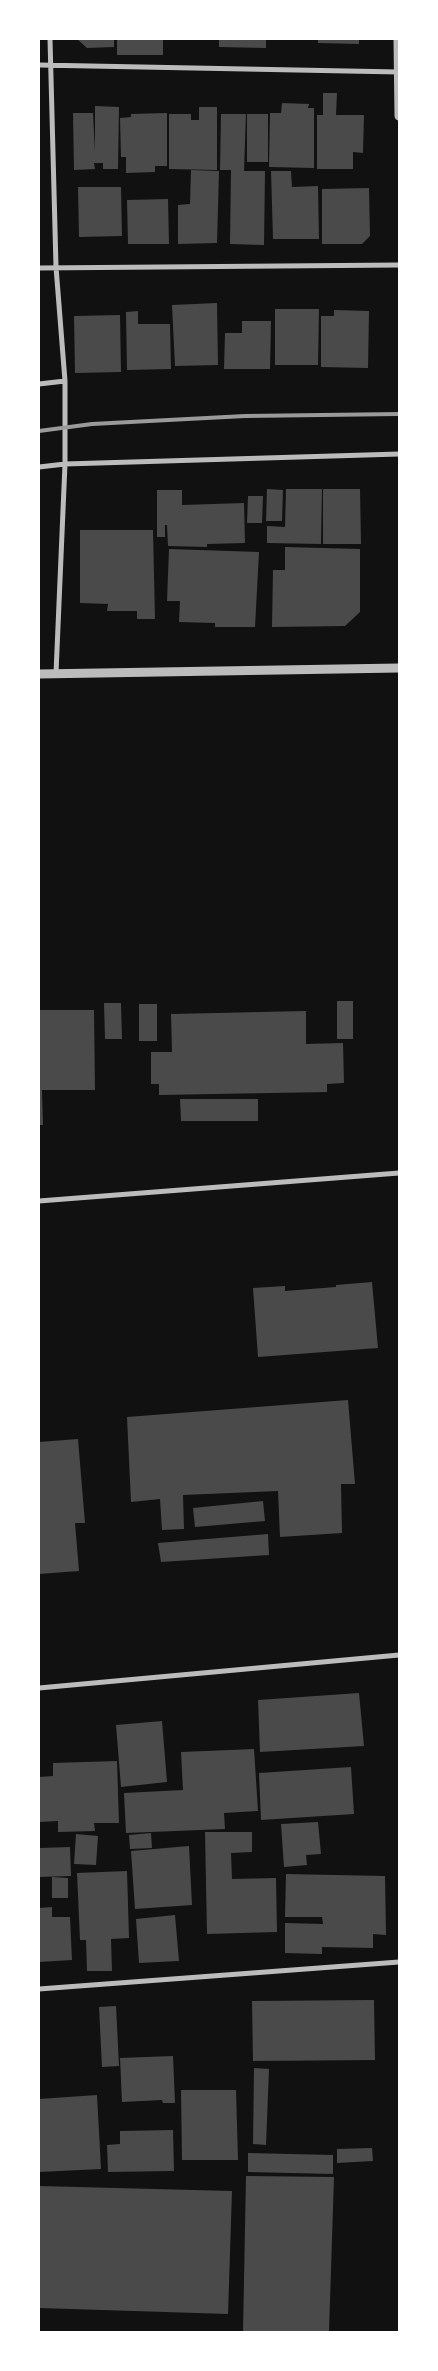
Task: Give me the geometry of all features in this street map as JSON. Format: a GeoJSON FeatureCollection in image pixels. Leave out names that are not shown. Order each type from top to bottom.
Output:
{"type":"FeatureCollection","features":[{"type":"Feature","properties":{"kind":"street"},"geometry":{"type":"LineString","coordinates":[[50,39],[56,267],[65,381],[65,464],[56,673]]}},
{"type":"Feature","properties":{"kind":"street"},"geometry":{"type":"LineString","coordinates":[[398,39],[399,116]]}},
{"type":"Feature","properties":{"kind":"street"},"geometry":{"type":"LineString","coordinates":[[39,66],[399,72]]}},
{"type":"Feature","properties":{"kind":"street"},"geometry":{"type":"LineString","coordinates":[[39,268],[399,265]]}},
{"type":"Feature","properties":{"kind":"street"},"geometry":{"type":"LineString","coordinates":[[39,384],[65,381]]}},
{"type":"Feature","properties":{"kind":"street"},"geometry":{"type":"LineString","coordinates":[[39,466],[399,454]]}},
{"type":"Feature","properties":{"kind":"street"},"geometry":{"type":"LineString","coordinates":[[39,674],[399,668]]}},
{"type":"Feature","properties":{"kind":"street"},"geometry":{"type":"LineString","coordinates":[[39,1201],[399,1173]]}},
{"type":"Feature","properties":{"kind":"street"},"geometry":{"type":"LineString","coordinates":[[39,1688],[399,1655]]}},
{"type":"Feature","properties":{"kind":"street"},"geometry":{"type":"LineString","coordinates":[[39,1989],[399,1962]]}},
{"type":"Feature","properties":{"kind":"building"},"geometry":{"type":"Polygon","coordinates":[[[77,39],[114,39],[114,47],[87,48],[77,39]]]}},
{"type":"Feature","properties":{"kind":"building"},"geometry":{"type":"Polygon","coordinates":[[[117,39],[163,39],[163,55],[117,55],[117,39]]]}},
{"type":"Feature","properties":{"kind":"building"},"geometry":{"type":"Polygon","coordinates":[[[219,39],[266,39],[266,48],[219,47],[219,39]]]}},
{"type":"Feature","properties":{"kind":"building"},"geometry":{"type":"Polygon","coordinates":[[[318,39],[359,39],[359,44],[318,43],[318,39]]]}},
{"type":"Feature","properties":{"kind":"building"},"geometry":{"type":"Polygon","coordinates":[[[323,93],[337,93],[336,115],[364,115],[363,153],[353,152],[353,169],[317,169],[317,115],[323,115],[323,93]]]}},
{"type":"Feature","properties":{"kind":"building"},"geometry":{"type":"Polygon","coordinates":[[[282,103],[309,104],[308,108],[314,108],[314,168],[269,167],[270,113],[281,113],[282,103]]]}},
{"type":"Feature","properties":{"kind":"building"},"geometry":{"type":"Polygon","coordinates":[[[95,106],[119,107],[118,169],[103,169],[103,163],[94,163],[95,169],[74,170],[73,113],[93,113],[95,152],[95,106]]]}},
{"type":"Feature","properties":{"kind":"building"},"geometry":{"type":"Polygon","coordinates":[[[199,107],[217,107],[217,170],[169,169],[169,114],[191,114],[191,120],[199,120],[199,107]]]}},
{"type":"Feature","properties":{"kind":"building"},"geometry":{"type":"Polygon","coordinates":[[[167,113],[167,166],[155,166],[155,172],[126,173],[126,157],[121,157],[120,118],[131,117],[131,114],[167,113]]]}},
{"type":"Feature","properties":{"kind":"building"},"geometry":{"type":"Polygon","coordinates":[[[221,114],[246,114],[244,171],[265,171],[264,245],[230,244],[231,170],[220,170],[221,114]]]}},
{"type":"Feature","properties":{"kind":"building"},"geometry":{"type":"Polygon","coordinates":[[[247,114],[268,114],[268,162],[247,162],[247,114]]]}},
{"type":"Feature","properties":{"kind":"building"},"geometry":{"type":"Polygon","coordinates":[[[191,170],[219,171],[217,243],[178,244],[178,205],[190,204],[191,170]]]}},
{"type":"Feature","properties":{"kind":"building"},"geometry":{"type":"Polygon","coordinates":[[[271,171],[291,171],[292,187],[318,186],[319,239],[273,239],[271,171]]]}},
{"type":"Feature","properties":{"kind":"building"},"geometry":{"type":"Polygon","coordinates":[[[78,187],[121,187],[122,236],[79,237],[78,187]]]}},
{"type":"Feature","properties":{"kind":"building"},"geometry":{"type":"Polygon","coordinates":[[[369,188],[370,236],[362,244],[322,244],[322,189],[369,188]]]}},
{"type":"Feature","properties":{"kind":"building"},"geometry":{"type":"Polygon","coordinates":[[[168,199],[169,244],[128,244],[127,200],[168,199]]]}},
{"type":"Feature","properties":{"kind":"building"},"geometry":{"type":"Polygon","coordinates":[[[217,303],[218,365],[175,366],[172,305],[217,303]]]}},
{"type":"Feature","properties":{"kind":"building"},"geometry":{"type":"Polygon","coordinates":[[[275,309],[319,309],[318,365],[275,365],[275,309]]]}},
{"type":"Feature","properties":{"kind":"building"},"geometry":{"type":"Polygon","coordinates":[[[334,310],[369,311],[368,368],[321,367],[321,316],[334,316],[334,310]]]}},
{"type":"Feature","properties":{"kind":"building"},"geometry":{"type":"Polygon","coordinates":[[[138,311],[138,324],[170,324],[171,369],[127,370],[126,312],[138,311]]]}},
{"type":"Feature","properties":{"kind":"building"},"geometry":{"type":"Polygon","coordinates":[[[120,315],[121,372],[75,373],[74,316],[120,315]]]}},
{"type":"Feature","properties":{"kind":"building"},"geometry":{"type":"Polygon","coordinates":[[[242,321],[271,321],[270,369],[224,369],[225,333],[242,333],[242,321]]]}},
{"type":"Feature","properties":{"kind":"building"},"geometry":{"type":"Polygon","coordinates":[[[267,489],[283,490],[282,521],[266,521],[267,489]]]}},
{"type":"Feature","properties":{"kind":"building"},"geometry":{"type":"Polygon","coordinates":[[[286,489],[322,489],[321,544],[267,543],[267,526],[285,527],[286,489]]]}},
{"type":"Feature","properties":{"kind":"building"},"geometry":{"type":"Polygon","coordinates":[[[323,489],[360,489],[361,544],[323,544],[323,489]]]}},
{"type":"Feature","properties":{"kind":"building"},"geometry":{"type":"Polygon","coordinates":[[[157,490],[182,490],[182,505],[244,503],[245,543],[207,544],[207,547],[168,546],[167,525],[165,525],[165,537],[157,537],[157,490]]]}},
{"type":"Feature","properties":{"kind":"building"},"geometry":{"type":"Polygon","coordinates":[[[248,496],[263,496],[262,523],[247,523],[248,496]]]}},
{"type":"Feature","properties":{"kind":"building"},"geometry":{"type":"Polygon","coordinates":[[[80,530],[153,530],[155,619],[137,619],[137,611],[107,611],[108,604],[80,603],[80,530]]]}},
{"type":"Feature","properties":{"kind":"building"},"geometry":{"type":"Polygon","coordinates":[[[285,547],[360,549],[360,612],[345,626],[272,627],[273,570],[285,570],[285,547]]]}},
{"type":"Feature","properties":{"kind":"building"},"geometry":{"type":"Polygon","coordinates":[[[169,549],[259,552],[255,627],[215,627],[215,623],[179,622],[180,601],[167,601],[169,549]]]}},
{"type":"Feature","properties":{"kind":"building"},"geometry":{"type":"Polygon","coordinates":[[[337,1001],[353,1001],[353,1039],[337,1039],[337,1001]]]}},
{"type":"Feature","properties":{"kind":"building"},"geometry":{"type":"Polygon","coordinates":[[[104,1003],[121,1003],[122,1039],[105,1039],[104,1003]]]}},
{"type":"Feature","properties":{"kind":"building"},"geometry":{"type":"Polygon","coordinates":[[[139,1004],[157,1004],[157,1041],[139,1041],[139,1004]]]}},
{"type":"Feature","properties":{"kind":"building"},"geometry":{"type":"Polygon","coordinates":[[[39,1010],[94,1010],[95,1090],[42,1090],[43,1125],[39,1125],[39,1010]]]}},
{"type":"Feature","properties":{"kind":"building"},"geometry":{"type":"Polygon","coordinates":[[[306,1011],[306,1044],[343,1043],[344,1083],[327,1084],[327,1092],[159,1095],[159,1084],[151,1084],[151,1052],[172,1052],[171,1014],[306,1011]]]}},
{"type":"Feature","properties":{"kind":"building"},"geometry":{"type":"Polygon","coordinates":[[[180,1099],[258,1099],[258,1121],[181,1121],[180,1099]]]}},
{"type":"Feature","properties":{"kind":"building"},"geometry":{"type":"Polygon","coordinates":[[[372,1282],[378,1348],[258,1357],[253,1288],[285,1286],[285,1291],[372,1282]]]}},
{"type":"Feature","properties":{"kind":"building"},"geometry":{"type":"Polygon","coordinates":[[[348,1400],[355,1484],[341,1484],[342,1533],[280,1537],[278,1491],[183,1495],[184,1529],[162,1530],[160,1499],[131,1502],[127,1417],[348,1400]]]}},
{"type":"Feature","properties":{"kind":"building"},"geometry":{"type":"Polygon","coordinates":[[[78,1439],[85,1523],[75,1523],[79,1571],[39,1574],[39,1442],[78,1439]]]}},
{"type":"Feature","properties":{"kind":"building"},"geometry":{"type":"Polygon","coordinates":[[[263,1501],[265,1521],[195,1527],[193,1508],[263,1501]]]}},
{"type":"Feature","properties":{"kind":"building"},"geometry":{"type":"Polygon","coordinates":[[[268,1534],[269,1555],[161,1562],[158,1543],[268,1534]]]}},
{"type":"Feature","properties":{"kind":"building"},"geometry":{"type":"Polygon","coordinates":[[[359,1693],[364,1746],[260,1752],[258,1700],[359,1693]]]}},
{"type":"Feature","properties":{"kind":"building"},"geometry":{"type":"Polygon","coordinates":[[[162,1721],[167,1782],[121,1787],[116,1725],[162,1721]]]}},
{"type":"Feature","properties":{"kind":"building"},"geometry":{"type":"Polygon","coordinates":[[[254,1749],[258,1811],[224,1813],[225,1829],[126,1833],[124,1793],[183,1790],[181,1752],[254,1749]]]}},
{"type":"Feature","properties":{"kind":"building"},"geometry":{"type":"Polygon","coordinates":[[[117,1761],[119,1823],[94,1823],[95,1831],[58,1832],[58,1821],[39,1822],[39,1777],[53,1776],[53,1763],[117,1761]]]}},
{"type":"Feature","properties":{"kind":"building"},"geometry":{"type":"Polygon","coordinates":[[[351,1767],[354,1814],[261,1820],[259,1773],[351,1767]]]}},
{"type":"Feature","properties":{"kind":"building"},"geometry":{"type":"Polygon","coordinates":[[[318,1822],[321,1854],[306,1855],[307,1865],[284,1867],[281,1824],[318,1822]]]}},
{"type":"Feature","properties":{"kind":"building"},"geometry":{"type":"Polygon","coordinates":[[[205,1832],[252,1832],[252,1852],[231,1853],[232,1879],[276,1878],[277,1932],[207,1934],[205,1832]]]}},
{"type":"Feature","properties":{"kind":"building"},"geometry":{"type":"Polygon","coordinates":[[[151,1833],[152,1848],[130,1849],[129,1835],[151,1833]]]}},
{"type":"Feature","properties":{"kind":"building"},"geometry":{"type":"Polygon","coordinates":[[[76,1834],[98,1836],[96,1865],[74,1864],[76,1834]]]}},
{"type":"Feature","properties":{"kind":"building"},"geometry":{"type":"Polygon","coordinates":[[[189,1846],[192,1905],[135,1909],[131,1851],[189,1846]]]}},
{"type":"Feature","properties":{"kind":"building"},"geometry":{"type":"Polygon","coordinates":[[[70,1847],[71,1876],[39,1877],[39,1848],[70,1847]]]}},
{"type":"Feature","properties":{"kind":"building"},"geometry":{"type":"Polygon","coordinates":[[[127,1871],[129,1938],[111,1939],[112,1971],[87,1971],[86,1940],[80,1940],[77,1873],[127,1871]]]}},
{"type":"Feature","properties":{"kind":"building"},"geometry":{"type":"Polygon","coordinates":[[[286,1874],[385,1876],[386,1935],[373,1934],[373,1948],[322,1947],[322,1954],[285,1953],[285,1923],[323,1924],[322,1917],[285,1917],[286,1874]]]}},
{"type":"Feature","properties":{"kind":"building"},"geometry":{"type":"Polygon","coordinates":[[[52,1877],[68,1878],[68,1898],[52,1898],[52,1877]]]}},
{"type":"Feature","properties":{"kind":"building"},"geometry":{"type":"Polygon","coordinates":[[[52,1907],[52,1917],[70,1917],[72,1960],[39,1962],[39,1908],[52,1907]]]}},
{"type":"Feature","properties":{"kind":"building"},"geometry":{"type":"Polygon","coordinates":[[[175,1915],[179,1961],[139,1963],[136,1919],[175,1915]]]}},
{"type":"Feature","properties":{"kind":"building"},"geometry":{"type":"Polygon","coordinates":[[[374,2000],[375,2060],[253,2061],[252,2001],[374,2000]]]}},
{"type":"Feature","properties":{"kind":"building"},"geometry":{"type":"Polygon","coordinates":[[[116,2006],[119,2066],[102,2067],[99,2007],[116,2006]]]}},
{"type":"Feature","properties":{"kind":"building"},"geometry":{"type":"Polygon","coordinates":[[[173,2056],[175,2103],[163,2103],[162,2100],[122,2102],[120,2058],[173,2056]]]}},
{"type":"Feature","properties":{"kind":"building"},"geometry":{"type":"Polygon","coordinates":[[[254,2068],[269,2069],[266,2145],[253,2144],[254,2068]]]}},
{"type":"Feature","properties":{"kind":"building"},"geometry":{"type":"Polygon","coordinates":[[[181,2090],[236,2090],[238,2160],[182,2160],[181,2090]]]}},
{"type":"Feature","properties":{"kind":"building"},"geometry":{"type":"Polygon","coordinates":[[[97,2095],[101,2169],[39,2172],[39,2099],[97,2095]]]}},
{"type":"Feature","properties":{"kind":"building"},"geometry":{"type":"Polygon","coordinates":[[[173,2130],[174,2171],[108,2172],[107,2145],[120,2144],[120,2131],[173,2130]]]}},
{"type":"Feature","properties":{"kind":"building"},"geometry":{"type":"Polygon","coordinates":[[[372,2148],[373,2161],[337,2163],[337,2149],[372,2148]]]}},
{"type":"Feature","properties":{"kind":"building"},"geometry":{"type":"Polygon","coordinates":[[[248,2153],[333,2155],[333,2174],[248,2172],[248,2153]]]}},
{"type":"Feature","properties":{"kind":"building"},"geometry":{"type":"Polygon","coordinates":[[[246,2176],[334,2177],[329,2332],[243,2332],[246,2176]]]}},
{"type":"Feature","properties":{"kind":"building"},"geometry":{"type":"Polygon","coordinates":[[[39,2186],[232,2191],[228,2314],[39,2308],[39,2186]]]}},
{"type":"Feature","properties":{"kind":"railway"},"geometry":{"type":"LineString","coordinates":[[39,431],[92,424],[245,416],[399,414]]}}]}
